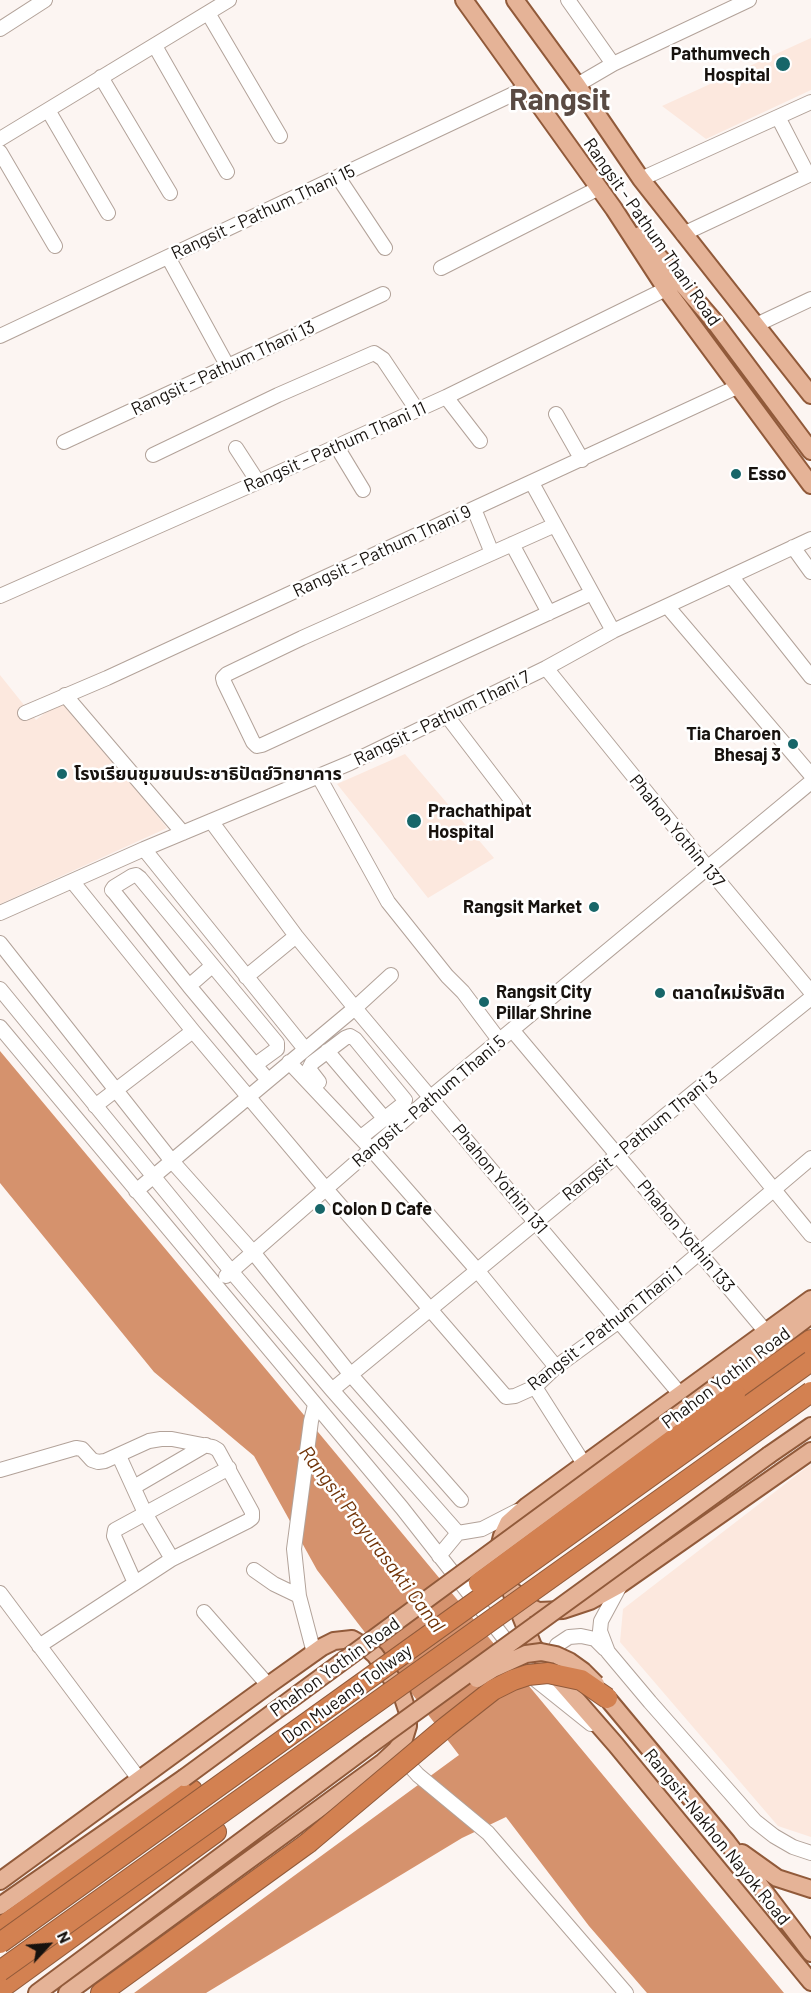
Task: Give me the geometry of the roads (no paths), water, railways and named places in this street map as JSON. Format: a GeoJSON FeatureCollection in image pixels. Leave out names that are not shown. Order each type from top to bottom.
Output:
{"type":"FeatureCollection","features":[{"type":"Feature","properties":{"kind":"highway","name":"Phahon Yothin Road"},"geometry":{"type":"LineString","coordinates":[[0,1928],[188,1784],[437,1614],[728,1389],[811,1340]]}},
{"type":"Feature","properties":{"kind":"highway","name":"Don Mueang Tollway"},"geometry":{"type":"LineString","coordinates":[[0,1943],[811,1361]]}},
{"type":"Feature","properties":{"kind":"highway","name":"Don Mueang Tollway"},"geometry":{"type":"LineString","coordinates":[[0,1971],[811,1392]]}},
{"type":"Feature","properties":{"kind":"highway"},"geometry":{"type":"LineString","coordinates":[[0,1989],[476,1639],[811,1401]]}},
{"type":"Feature","properties":{"kind":"highway"},"geometry":{"type":"LineString","coordinates":[[101,1993],[308,1843],[493,1690],[528,1675],[548,1673],[580,1680],[607,1698]]}},
{"type":"Feature","properties":{"kind":"main road","name":"Rangsit - Pathum Thani Road"},"geometry":{"type":"LineString","coordinates":[[464,0],[614,209],[666,289],[811,485]]}},
{"type":"Feature","properties":{"kind":"main road","name":"Rangsit - Pathum Thani Road"},"geometry":{"type":"LineString","coordinates":[[515,0],[641,179],[808,393]]}},
{"type":"Feature","properties":{"kind":"main road"},"geometry":{"type":"LineString","coordinates":[[614,209],[668,265],[752,370],[811,451]]}},
{"type":"Feature","properties":{"kind":"main road","name":"Rangsit-Nakhon Nayok Road"},"geometry":{"type":"LineString","coordinates":[[811,1299],[527,1506],[508,1523],[499,1548],[500,1560],[533,1646],[811,1982]]}},
{"type":"Feature","properties":{"kind":"main road","name":"Phahon Yothin Road"},"geometry":{"type":"LineString","coordinates":[[728,1389],[811,1315]]}},
{"type":"Feature","properties":{"kind":"main road"},"geometry":{"type":"LineString","coordinates":[[37,1993],[369,1746],[811,1426]]}},
{"type":"Feature","properties":{"kind":"main road"},"geometry":{"type":"LineString","coordinates":[[511,1590],[528,1606],[538,1611],[577,1607],[621,1584],[811,1451]]}},
{"type":"Feature","properties":{"kind":"main road"},"geometry":{"type":"LineString","coordinates":[[0,1881],[267,1685],[334,1641],[352,1639],[366,1647],[375,1655],[401,1692],[405,1702],[408,1726],[396,1750],[366,1775],[67,1993]]}},
{"type":"Feature","properties":{"kind":"main road"},"geometry":{"type":"LineString","coordinates":[[369,1746],[493,1669],[526,1654],[541,1652],[569,1661],[593,1680],[726,1842],[811,1953]]}},
{"type":"Feature","properties":{"kind":"main road","name":"Phahon Yothin Road"},"geometry":{"type":"LineString","coordinates":[[0,1906],[188,1784]]}},
{"type":"Feature","properties":{"kind":"main road"},"geometry":{"type":"LineString","coordinates":[[726,1842],[777,1878],[811,1889]]}},
{"type":"Feature","properties":{"kind":"street"},"geometry":{"type":"LineString","coordinates":[[0,29],[45,0]]}},
{"type":"Feature","properties":{"kind":"street"},"geometry":{"type":"LineString","coordinates":[[0,139],[229,0]]}},
{"type":"Feature","properties":{"kind":"street"},"geometry":{"type":"LineString","coordinates":[[568,0],[613,64]]}},
{"type":"Feature","properties":{"kind":"street"},"geometry":{"type":"LineString","coordinates":[[577,85],[613,64],[749,0]]}},
{"type":"Feature","properties":{"kind":"street"},"geometry":{"type":"LineString","coordinates":[[208,13],[280,136]]}},
{"type":"Feature","properties":{"kind":"street"},"geometry":{"type":"LineString","coordinates":[[155,46],[228,172]]}},
{"type":"Feature","properties":{"kind":"street"},"geometry":{"type":"LineString","coordinates":[[100,77],[170,193]]}},
{"type":"Feature","properties":{"kind":"street","name":"Rangsit - Pathum Thani 15"},"geometry":{"type":"LineString","coordinates":[[0,336],[526,88]]}},
{"type":"Feature","properties":{"kind":"street"},"geometry":{"type":"LineString","coordinates":[[641,179],[778,117],[809,108]]}},
{"type":"Feature","properties":{"kind":"street"},"geometry":{"type":"LineString","coordinates":[[48,110],[108,213]]}},
{"type":"Feature","properties":{"kind":"street"},"geometry":{"type":"LineString","coordinates":[[683,234],[810,174],[778,117]]}},
{"type":"Feature","properties":{"kind":"street"},"geometry":{"type":"LineString","coordinates":[[0,152],[55,246]]}},
{"type":"Feature","properties":{"kind":"street"},"geometry":{"type":"LineString","coordinates":[[338,177],[385,248]]}},
{"type":"Feature","properties":{"kind":"street"},"geometry":{"type":"LineString","coordinates":[[441,268],[599,188]]}},
{"type":"Feature","properties":{"kind":"street"},"geometry":{"type":"LineString","coordinates":[[168,257],[227,365]]}},
{"type":"Feature","properties":{"kind":"street","name":"Rangsit - Pathum Thani 11"},"geometry":{"type":"LineString","coordinates":[[0,596],[446,397],[666,289]]}},
{"type":"Feature","properties":{"kind":"street","name":"Rangsit - Pathum Thani 13"},"geometry":{"type":"LineString","coordinates":[[64,442],[383,294]]}},
{"type":"Feature","properties":{"kind":"street"},"geometry":{"type":"LineString","coordinates":[[756,325],[811,299]]}},
{"type":"Feature","properties":{"kind":"street"},"geometry":{"type":"LineString","coordinates":[[153,455],[278,395],[374,353],[383,359],[417,410]]}},
{"type":"Feature","properties":{"kind":"street","name":"Rangsit - Pathum Thani 9"},"geometry":{"type":"LineString","coordinates":[[26,712],[107,678],[737,387]]}},
{"type":"Feature","properties":{"kind":"street"},"geometry":{"type":"LineString","coordinates":[[446,397],[480,441]]}},
{"type":"Feature","properties":{"kind":"street"},"geometry":{"type":"LineString","coordinates":[[556,414],[582,460]]}},
{"type":"Feature","properties":{"kind":"street"},"geometry":{"type":"LineString","coordinates":[[337,447],[363,490]]}},
{"type":"Feature","properties":{"kind":"street"},"geometry":{"type":"LineString","coordinates":[[236,448],[258,482]]}},
{"type":"Feature","properties":{"kind":"street"},"geometry":{"type":"LineString","coordinates":[[532,483],[613,631]]}},
{"type":"Feature","properties":{"kind":"street"},"geometry":{"type":"LineString","coordinates":[[474,509],[492,553]]}},
{"type":"Feature","properties":{"kind":"street"},"geometry":{"type":"LineString","coordinates":[[555,525],[227,674],[223,678],[224,682],[252,742],[257,746],[262,745],[592,593]]}},
{"type":"Feature","properties":{"kind":"street","name":"Rangsit - Pathum Thani 7"},"geometry":{"type":"LineString","coordinates":[[0,913],[211,820],[319,777],[546,668],[613,631],[811,539]]}},
{"type":"Feature","properties":{"kind":"street"},"geometry":{"type":"LineString","coordinates":[[512,544],[549,613]]}},
{"type":"Feature","properties":{"kind":"street"},"geometry":{"type":"LineString","coordinates":[[793,547],[811,572]]}},
{"type":"Feature","properties":{"kind":"street"},"geometry":{"type":"LineString","coordinates":[[731,576],[811,677]]}},
{"type":"Feature","properties":{"kind":"street"},"geometry":{"type":"LineString","coordinates":[[667,606],[811,775]]}},
{"type":"Feature","properties":{"kind":"street","name":"Phahon Yothin 137"},"geometry":{"type":"LineString","coordinates":[[546,668],[811,992]]}},
{"type":"Feature","properties":{"kind":"street"},"geometry":{"type":"LineString","coordinates":[[65,695],[183,833]]}},
{"type":"Feature","properties":{"kind":"street"},"geometry":{"type":"LineString","coordinates":[[447,716],[514,805]]}},
{"type":"Feature","properties":{"kind":"street"},"geometry":{"type":"LineString","coordinates":[[319,777],[388,902],[447,976],[463,992],[499,1040]]}},
{"type":"Feature","properties":{"kind":"street","name":"Rangsit - Pathum Thani 5"},"geometry":{"type":"LineString","coordinates":[[215,1285],[431,1097],[811,782]]}},
{"type":"Feature","properties":{"kind":"street","name":"Phahon Yothin 131"},"geometry":{"type":"LineString","coordinates":[[211,820],[296,936],[681,1394]]}},
{"type":"Feature","properties":{"kind":"street"},"geometry":{"type":"LineString","coordinates":[[144,849],[305,1049]]}},
{"type":"Feature","properties":{"kind":"street"},"geometry":{"type":"LineString","coordinates":[[255,1065],[277,1049],[277,1043],[136,875],[114,887],[112,890],[189,986],[255,1065],[268,1080]]}},
{"type":"Feature","properties":{"kind":"street"},"geometry":{"type":"LineString","coordinates":[[72,881],[193,1031],[429,1309]]}},
{"type":"Feature","properties":{"kind":"street"},"geometry":{"type":"LineString","coordinates":[[246,977],[296,936]]}},
{"type":"Feature","properties":{"kind":"street"},"geometry":{"type":"LineString","coordinates":[[0,943],[171,1160],[253,1252],[351,1375],[461,1500]]}},
{"type":"Feature","properties":{"kind":"street"},"geometry":{"type":"LineString","coordinates":[[189,986],[212,966]]}},
{"type":"Feature","properties":{"kind":"street"},"geometry":{"type":"LineString","coordinates":[[136,1191],[355,1008],[391,975]]}},
{"type":"Feature","properties":{"kind":"street"},"geometry":{"type":"LineString","coordinates":[[0,989],[231,1271],[458,1533]]}},
{"type":"Feature","properties":{"kind":"street","name":"Rangsit - Pathum Thani 3"},"geometry":{"type":"LineString","coordinates":[[332,1390],[811,998]]}},
{"type":"Feature","properties":{"kind":"street"},"geometry":{"type":"LineString","coordinates":[[0,1027],[402,1508],[536,1680],[616,1745]]}},
{"type":"Feature","properties":{"kind":"street"},"geometry":{"type":"LineString","coordinates":[[95,1106],[114,1089],[193,1031]]}},
{"type":"Feature","properties":{"kind":"street","name":"Phahon Yothin 133"},"geometry":{"type":"LineString","coordinates":[[513,1031],[766,1332]]}},
{"type":"Feature","properties":{"kind":"street"},"geometry":{"type":"LineString","coordinates":[[365,1134],[405,1100],[355,1039],[350,1036],[327,1051],[310,1065],[309,1069],[310,1073],[365,1134],[373,1147]]}},
{"type":"Feature","properties":{"kind":"street"},"geometry":{"type":"LineString","coordinates":[[327,1051],[384,1118]]}},
{"type":"Feature","properties":{"kind":"street"},"geometry":{"type":"LineString","coordinates":[[289,1062],[373,1147],[556,1367]]}},
{"type":"Feature","properties":{"kind":"street"},"geometry":{"type":"LineString","coordinates":[[694,1092],[811,1235]]}},
{"type":"Feature","properties":{"kind":"street","name":"Rangsit - Pathum Thani 1"},"geometry":{"type":"LineString","coordinates":[[429,1309],[506,1397],[515,1396],[535,1387],[556,1367],[620,1321],[811,1158]]}},
{"type":"Feature","properties":{"kind":"street"},"geometry":{"type":"LineString","coordinates":[[535,1387],[584,1464]]}},
{"type":"Feature","properties":{"kind":"street"},"geometry":{"type":"LineString","coordinates":[[314,1653],[300,1596],[294,1550],[315,1405]]}},
{"type":"Feature","properties":{"kind":"street"},"geometry":{"type":"LineString","coordinates":[[0,1470],[76,1448],[82,1449],[92,1460],[98,1462],[161,1439],[206,1445],[218,1450],[252,1512],[252,1518],[248,1521],[172,1559],[39,1646]]}},
{"type":"Feature","properties":{"kind":"street"},"geometry":{"type":"LineString","coordinates":[[134,1487],[206,1445]]}},
{"type":"Feature","properties":{"kind":"street"},"geometry":{"type":"LineString","coordinates":[[119,1456],[145,1513],[172,1559]]}},
{"type":"Feature","properties":{"kind":"street"},"geometry":{"type":"LineString","coordinates":[[135,1583],[114,1533],[115,1530],[229,1468]]}},
{"type":"Feature","properties":{"kind":"street"},"geometry":{"type":"LineString","coordinates":[[440,1556],[458,1533],[482,1529],[527,1506]]}},
{"type":"Feature","properties":{"kind":"street"},"geometry":{"type":"LineString","coordinates":[[254,1570],[274,1584],[300,1596]]}},
{"type":"Feature","properties":{"kind":"street"},"geometry":{"type":"LineString","coordinates":[[608,1652],[600,1630],[601,1621],[621,1584]]}},
{"type":"Feature","properties":{"kind":"street"},"geometry":{"type":"LineString","coordinates":[[0,1593],[139,1779]]}},
{"type":"Feature","properties":{"kind":"street"},"geometry":{"type":"LineString","coordinates":[[204,1612],[267,1685]]}},
{"type":"Feature","properties":{"kind":"street"},"geometry":{"type":"LineString","coordinates":[[561,1682],[554,1668],[552,1656],[557,1645],[569,1637],[581,1636],[595,1639],[755,1821],[793,1847],[811,1853]]}},
{"type":"Feature","properties":{"kind":"street"},"geometry":{"type":"LineString","coordinates":[[396,1750],[418,1774],[488,1833],[626,1993]]}},
{"type":"Feature","properties":{"kind":"water","name":"Rangsit Prayurasakti Canal"},"geometry":{"type":"Polygon","coordinates":[[[0,1051],[784,1993],[647,1993],[589,1926],[506,1817],[462,1838],[206,1993],[134,1993],[459,1755],[317,1570],[254,1456],[154,1372],[0,1183],[0,1051]]]}},
{"type":"Feature","properties":{"kind":"place","name":"Pathumvech Hospital"},"geometry":{"type":"Point","coordinates":[783,64]}},
{"type":"Feature","properties":{"kind":"place","name":"Esso"},"geometry":{"type":"Point","coordinates":[736,474]}},
{"type":"Feature","properties":{"kind":"place","name":"Tia Charoen Bhesaj 3"},"geometry":{"type":"Point","coordinates":[793,744]}},
{"type":"Feature","properties":{"kind":"place","name":"โรงเรียนชุมชนประชาธิปัตย์วิทยาคาร"},"geometry":{"type":"Point","coordinates":[62,774]}},
{"type":"Feature","properties":{"kind":"place","name":"Prachathipat Hospital"},"geometry":{"type":"Point","coordinates":[414,821]}},
{"type":"Feature","properties":{"kind":"place","name":"Rangsit Market"},"geometry":{"type":"Point","coordinates":[594,907]}},
{"type":"Feature","properties":{"kind":"place","name":"ตลาดใหม่รังสิต"},"geometry":{"type":"Point","coordinates":[660,993]}},
{"type":"Feature","properties":{"kind":"place","name":"Rangsit City Pillar Shrine"},"geometry":{"type":"Point","coordinates":[484,1002]}},
{"type":"Feature","properties":{"kind":"place","name":"Colon D Cafe"},"geometry":{"type":"Point","coordinates":[320,1209]}},
{"type":"Feature","properties":{"kind":"district","name":"Rangsit"},"geometry":{"type":"Point","coordinates":[560,100]}}]}
